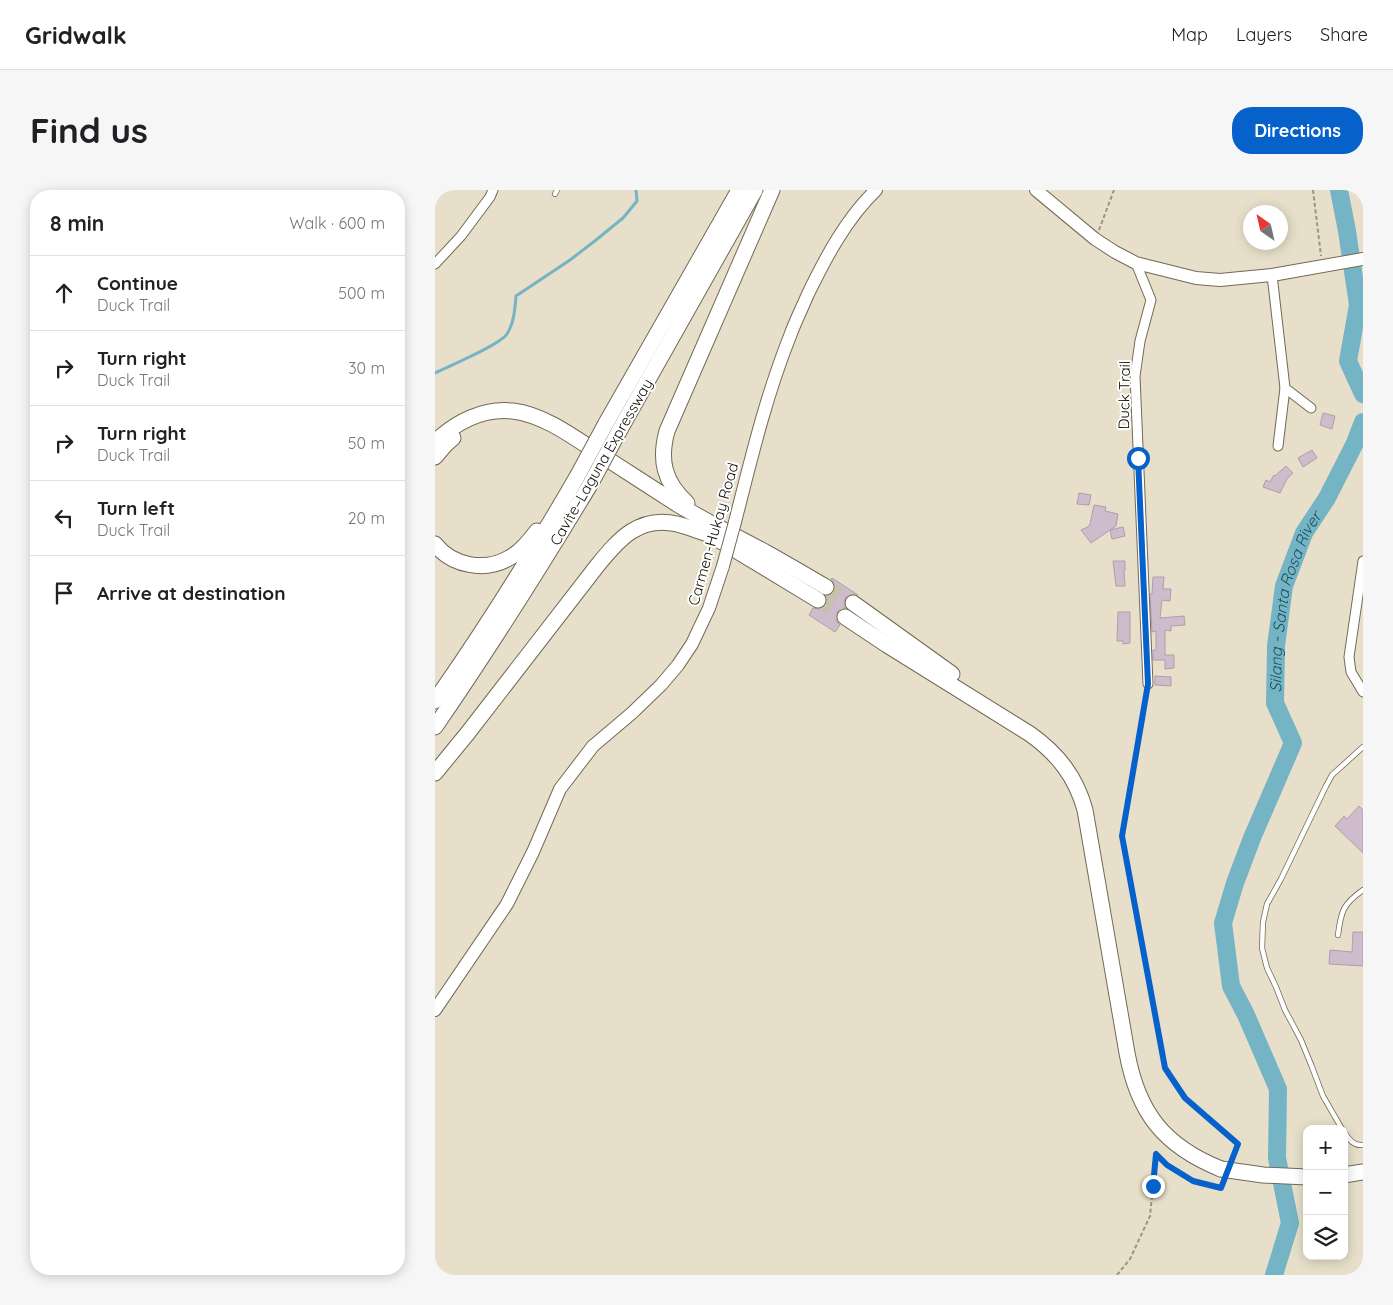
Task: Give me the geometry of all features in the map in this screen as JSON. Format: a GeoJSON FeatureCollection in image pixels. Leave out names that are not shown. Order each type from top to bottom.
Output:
{"type":"FeatureCollection","features":[{"type":"Feature","properties":{"kind":"highway","name":"Cavite–Laguna Expressway"},"geometry":{"type":"LineString","coordinates":[[435,727],[505,624],[551,550],[584,479],[739,190]]}},
{"type":"Feature","properties":{"kind":"highway","name":"Cavite–Laguna Expressway"},"geometry":{"type":"LineString","coordinates":[[612,429],[755,190]]}},
{"type":"Feature","properties":{"kind":"highway"},"geometry":{"type":"LineString","coordinates":[[716,532],[670,483],[664,464],[663,443],[772,190]]}},
{"type":"Feature","properties":{"kind":"highway"},"geometry":{"type":"LineString","coordinates":[[435,442],[453,427],[477,415],[503,411],[525,414],[547,422],[678,504],[716,532],[818,600]]}},
{"type":"Feature","properties":{"kind":"highway"},"geometry":{"type":"LineString","coordinates":[[435,457],[456,435],[483,423],[511,421],[527,424],[569,445],[716,532],[768,553],[826,587]]}},
{"type":"Feature","properties":{"kind":"highway","name":"Cavite–Laguna Expressway"},"geometry":{"type":"LineString","coordinates":[[435,702],[541,539],[584,479]]}},
{"type":"Feature","properties":{"kind":"highway"},"geometry":{"type":"LineString","coordinates":[[435,544],[446,555],[460,562],[472,565],[491,565],[509,558],[524,546],[584,479]]}},
{"type":"Feature","properties":{"kind":"highway"},"geometry":{"type":"LineString","coordinates":[[435,773],[597,566],[624,535],[640,526],[658,522],[716,532]]}},
{"type":"Feature","properties":{"kind":"highway"},"geometry":{"type":"LineString","coordinates":[[853,603],[955,676],[1045,734],[1064,750],[1077,767],[1087,786],[1093,805],[1140,1071],[1147,1092],[1161,1116],[1181,1137],[1225,1167],[1251,1165],[1303,1168]]}},
{"type":"Feature","properties":{"kind":"highway"},"geometry":{"type":"LineString","coordinates":[[845,617],[1030,734],[1051,750],[1069,772],[1078,789],[1085,810],[1127,1053],[1134,1083],[1146,1109],[1166,1136],[1180,1148],[1197,1158],[1225,1167],[1263,1175],[1303,1177]]}},
{"type":"Feature","properties":{"kind":"highway"},"geometry":{"type":"LineString","coordinates":[[1348,1165],[1363,1163]]}},
{"type":"Feature","properties":{"kind":"highway"},"geometry":{"type":"LineString","coordinates":[[1348,1174],[1363,1172]]}},
{"type":"Feature","properties":{"kind":"street"},"geometry":{"type":"LineString","coordinates":[[435,264],[461,236],[490,197],[493,190]]}},
{"type":"Feature","properties":{"kind":"street","name":"Carmen-Hukay Road"},"geometry":{"type":"LineString","coordinates":[[435,1010],[507,904],[561,789],[593,746],[661,685],[692,644],[709,608],[723,566],[767,403],[780,362],[798,316],[831,250],[850,222],[877,190]]}},
{"type":"Feature","properties":{"kind":"street"},"geometry":{"type":"LineString","coordinates":[[1036,190],[1095,239],[1115,252],[1136,263],[1196,278],[1220,280],[1272,276],[1363,259]]}},
{"type":"Feature","properties":{"kind":"street","name":"Duck Trail"},"geometry":{"type":"LineString","coordinates":[[1136,263],[1151,300],[1140,341],[1135,376],[1148,684]]}},
{"type":"Feature","properties":{"kind":"street"},"geometry":{"type":"LineString","coordinates":[[1272,276],[1285,388],[1278,446]]}},
{"type":"Feature","properties":{"kind":"street"},"geometry":{"type":"LineString","coordinates":[[1285,388],[1311,408]]}},
{"type":"Feature","properties":{"kind":"street"},"geometry":{"type":"LineString","coordinates":[[1363,561],[1349,657],[1351,672],[1363,692]]}},
{"type":"Feature","properties":{"kind":"lane"},"geometry":{"type":"LineString","coordinates":[[1340,1125],[1323,1096],[1301,1040],[1285,1010],[1267,968],[1262,948],[1263,922],[1267,904],[1332,775],[1363,746]]}},
{"type":"Feature","properties":{"kind":"lane"},"geometry":{"type":"LineString","coordinates":[[1338,935],[1340,918],[1344,907],[1363,890]]}},
{"type":"Feature","properties":{"kind":"lane"},"geometry":{"type":"LineString","coordinates":[[1348,1137],[1352,1143],[1359,1146],[1363,1145]]}},
{"type":"Feature","properties":{"kind":"path"},"geometry":{"type":"LineString","coordinates":[[1095,239],[1114,190]]}},
{"type":"Feature","properties":{"kind":"path"},"geometry":{"type":"LineString","coordinates":[[1313,190],[1328,265]]}},
{"type":"Feature","properties":{"kind":"path"},"geometry":{"type":"LineString","coordinates":[[1117,1275],[1130,1259],[1150,1216],[1156,1154],[1167,1165],[1193,1181],[1221,1188],[1225,1167],[1238,1144],[1185,1098],[1165,1068],[1122,836],[1148,684]]}},
{"type":"Feature","properties":{"kind":"building"},"geometry":{"type":"Polygon","coordinates":[[[1323,413],[1335,416],[1332,429],[1320,425],[1323,413]]]}},
{"type":"Feature","properties":{"kind":"building"},"geometry":{"type":"Polygon","coordinates":[[[1312,450],[1317,458],[1303,467],[1298,458],[1312,450]]]}},
{"type":"Feature","properties":{"kind":"building"},"geometry":{"type":"Polygon","coordinates":[[[1286,466],[1293,473],[1287,479],[1280,493],[1263,487],[1266,480],[1270,482],[1274,475],[1286,466]]]}},
{"type":"Feature","properties":{"kind":"building"},"geometry":{"type":"Polygon","coordinates":[[[1079,493],[1091,495],[1089,505],[1077,504],[1079,493]]]}},
{"type":"Feature","properties":{"kind":"building"},"geometry":{"type":"Polygon","coordinates":[[[1094,505],[1106,507],[1105,511],[1118,514],[1116,526],[1091,543],[1081,530],[1090,524],[1094,505]]]}},
{"type":"Feature","properties":{"kind":"building"},"geometry":{"type":"Polygon","coordinates":[[[1123,527],[1125,536],[1112,539],[1110,530],[1123,527]]]}},
{"type":"Feature","properties":{"kind":"building"},"geometry":{"type":"Polygon","coordinates":[[[1113,561],[1125,561],[1125,586],[1116,586],[1113,561]]]}},
{"type":"Feature","properties":{"kind":"building"},"geometry":{"type":"Polygon","coordinates":[[[1153,577],[1164,577],[1163,589],[1171,589],[1170,601],[1162,600],[1160,618],[1184,616],[1185,625],[1171,626],[1171,631],[1165,630],[1165,655],[1174,655],[1174,668],[1165,669],[1165,660],[1153,660],[1153,650],[1156,650],[1156,631],[1152,632],[1150,594],[1152,594],[1153,577]]]}},
{"type":"Feature","properties":{"kind":"building"},"geometry":{"type":"Polygon","coordinates":[[[832,578],[858,595],[850,594],[845,598],[845,608],[837,612],[836,621],[840,625],[835,632],[809,615],[813,608],[823,608],[826,605],[826,596],[834,592],[835,588],[832,578]]]}},
{"type":"Feature","properties":{"kind":"building"},"geometry":{"type":"Polygon","coordinates":[[[1118,612],[1130,612],[1130,643],[1123,644],[1123,641],[1117,641],[1118,612]]]}},
{"type":"Feature","properties":{"kind":"building"},"geometry":{"type":"Polygon","coordinates":[[[1155,676],[1171,677],[1171,686],[1155,685],[1155,676]]]}},
{"type":"Feature","properties":{"kind":"building"},"geometry":{"type":"Polygon","coordinates":[[[1359,806],[1363,810],[1363,853],[1335,826],[1344,816],[1347,819],[1359,806]]]}},
{"type":"Feature","properties":{"kind":"building"},"geometry":{"type":"Polygon","coordinates":[[[1353,932],[1363,932],[1363,966],[1329,964],[1330,950],[1352,952],[1353,932]]]}},
{"type":"Feature","properties":{"kind":"waterway"},"geometry":{"type":"LineString","coordinates":[[435,373],[502,339],[507,334],[511,325],[515,311],[516,296],[570,260],[623,218],[637,201],[636,190]]}},
{"type":"Feature","properties":{"kind":"waterway","name":"Silang - Santa Rosa River"},"geometry":{"type":"LineString","coordinates":[[1339,190],[1358,305],[1348,361],[1363,394]]}},
{"type":"Feature","properties":{"kind":"waterway","name":"Silang - Santa Rosa River"},"geometry":{"type":"LineString","coordinates":[[1274,1275],[1290,1223],[1277,1158],[1278,1089],[1246,1015],[1231,986],[1223,923],[1235,883],[1252,838],[1293,743],[1275,703],[1276,646],[1284,586],[1304,533],[1327,498],[1355,443],[1363,422]]}},
{"type":"Feature","properties":{"kind":"tunnel"},"geometry":{"type":"LineString","coordinates":[[826,587],[853,603]]}},
{"type":"Feature","properties":{"kind":"tunnel"},"geometry":{"type":"LineString","coordinates":[[818,600],[845,617]]}},
{"type":"Feature","properties":{"kind":"route"},"geometry":{"type":"LineString","coordinates":[[1138,458],[1148,684],[1122,836],[1165,1068],[1185,1098],[1238,1144],[1221,1188],[1193,1181],[1167,1165],[1156,1154],[1153,1186]]}}]}
